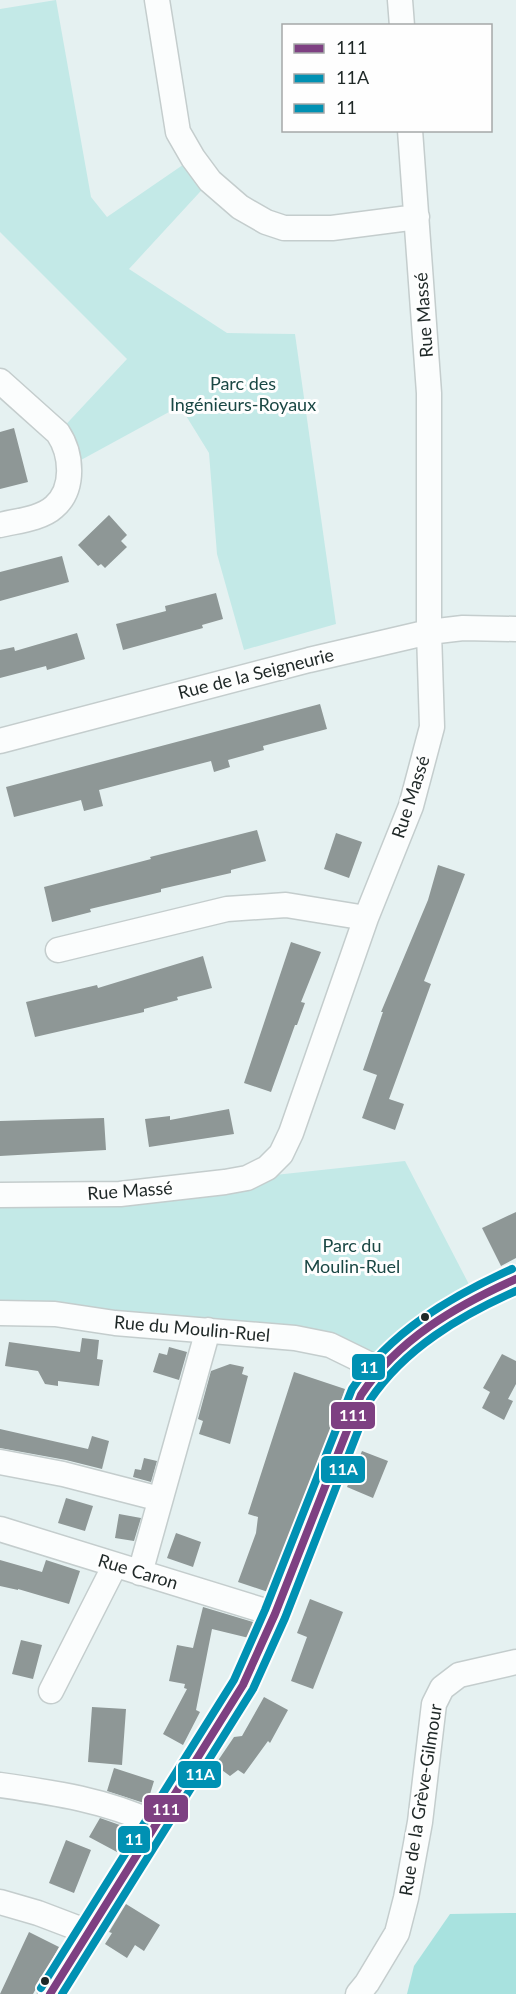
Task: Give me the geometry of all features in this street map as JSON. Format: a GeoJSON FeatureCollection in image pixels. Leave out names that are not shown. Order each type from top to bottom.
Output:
{"type":"FeatureCollection","features":[{"type":"Feature","properties":{"kind":"street"},"geometry":{"type":"LineString","coordinates":[[158,0],[178,132],[210,181],[240,207],[266,222],[284,228],[332,228],[417,217]]}},
{"type":"Feature","properties":{"kind":"street"},"geometry":{"type":"LineString","coordinates":[[400,0],[402,24]]}},
{"type":"Feature","properties":{"kind":"street","name":"Rue Massé"},"geometry":{"type":"LineString","coordinates":[[0,1196],[132,1193],[247,1178],[267,1168],[281,1154],[291,1133],[366,918],[411,806],[432,727],[429,632],[429,393],[410,132]]}},
{"type":"Feature","properties":{"kind":"street"},"geometry":{"type":"LineString","coordinates":[[0,381],[58,433],[64,442],[70,466],[64,493],[54,508],[35,516],[0,525]]}},
{"type":"Feature","properties":{"kind":"street","name":"Rue de la Seigneurie"},"geometry":{"type":"LineString","coordinates":[[0,741],[309,660],[429,632],[463,628],[516,629]]}},
{"type":"Feature","properties":{"kind":"street"},"geometry":{"type":"LineString","coordinates":[[58,950],[227,909],[286,905],[366,918]]}},
{"type":"Feature","properties":{"kind":"street"},"geometry":{"type":"LineString","coordinates":[[50,1994],[243,1685],[275,1614],[361,1395],[379,1370],[430,1324],[475,1296],[516,1279]]}},
{"type":"Feature","properties":{"kind":"street","name":"Rue du Moulin-Ruel"},"geometry":{"type":"LineString","coordinates":[[0,1313],[55,1314],[115,1323],[295,1338],[330,1345],[379,1370]]}},
{"type":"Feature","properties":{"kind":"street"},"geometry":{"type":"LineString","coordinates":[[140,1573],[208,1330]]}},
{"type":"Feature","properties":{"kind":"street"},"geometry":{"type":"LineString","coordinates":[[0,1462],[63,1474],[160,1499]]}},
{"type":"Feature","properties":{"kind":"street","name":"Rue Caron"},"geometry":{"type":"LineString","coordinates":[[0,1529],[275,1614]]}},
{"type":"Feature","properties":{"kind":"street"},"geometry":{"type":"LineString","coordinates":[[51,1691],[115,1565]]}},
{"type":"Feature","properties":{"kind":"street","name":"Rue de la Grève-Gilmour"},"geometry":{"type":"LineString","coordinates":[[358,1994],[397,1933],[420,1822],[434,1704],[442,1688],[459,1675],[516,1662]]}},
{"type":"Feature","properties":{"kind":"street"},"geometry":{"type":"LineString","coordinates":[[0,1785],[72,1795],[128,1811],[156,1824]]}},
{"type":"Feature","properties":{"kind":"street"},"geometry":{"type":"LineString","coordinates":[[0,1902],[88,1932]]}},
{"type":"Feature","properties":{"kind":"green space","name":"Parc des Ingénieurs-Royaux"},"geometry":{"type":"Polygon","coordinates":[[[56,0],[91,197],[107,217],[193,158],[210,181],[129,269],[227,333],[295,334],[336,624],[244,650],[217,554],[209,453],[180,406],[70,466],[58,433],[127,359],[0,232],[0,9],[56,0]]]}},
{"type":"Feature","properties":{"kind":"green space","name":"Parc du Moulin-Ruel"},"geometry":{"type":"Polygon","coordinates":[[[405,1161],[475,1296],[379,1369],[354,1356],[0,1313],[0,1195],[247,1178],[405,1161]]]}},
{"type":"Feature","properties":{"kind":"shaded area"},"geometry":{"type":"Polygon","coordinates":[[[516,1913],[516,1994],[407,1994],[414,1966],[450,1914],[516,1913]]]}},
{"type":"Feature","properties":{"kind":"building"},"geometry":{"type":"Polygon","coordinates":[[[14,428],[28,482],[0,489],[0,432],[14,428]]]}},
{"type":"Feature","properties":{"kind":"building"},"geometry":{"type":"Polygon","coordinates":[[[109,515],[127,535],[121,541],[127,547],[105,568],[101,564],[98,566],[78,545],[109,515]]]}},
{"type":"Feature","properties":{"kind":"building"},"geometry":{"type":"Polygon","coordinates":[[[62,556],[69,582],[0,601],[0,572],[62,556]]]}},
{"type":"Feature","properties":{"kind":"building"},"geometry":{"type":"Polygon","coordinates":[[[216,593],[223,619],[202,625],[203,628],[123,650],[116,624],[166,611],[165,606],[216,593]]]}},
{"type":"Feature","properties":{"kind":"building"},"geometry":{"type":"Polygon","coordinates":[[[77,633],[85,659],[47,670],[46,666],[0,678],[0,650],[14,647],[15,651],[77,633]]]}},
{"type":"Feature","properties":{"kind":"building"},"geometry":{"type":"Polygon","coordinates":[[[320,704],[327,729],[263,746],[264,750],[228,760],[230,767],[214,772],[211,761],[99,790],[103,806],[84,811],[81,800],[14,817],[6,787],[320,704]]]}},
{"type":"Feature","properties":{"kind":"building"},"geometry":{"type":"Polygon","coordinates":[[[257,830],[266,861],[231,870],[231,873],[161,889],[161,892],[90,909],[91,912],[52,922],[44,887],[257,830]]]}},
{"type":"Feature","properties":{"kind":"building"},"geometry":{"type":"Polygon","coordinates":[[[336,833],[362,842],[349,878],[324,869],[336,833]]]}},
{"type":"Feature","properties":{"kind":"building"},"geometry":{"type":"Polygon","coordinates":[[[438,865],[465,874],[424,981],[431,984],[389,1099],[404,1104],[395,1130],[362,1118],[377,1075],[363,1070],[383,1012],[381,1012],[428,900],[438,865]]]}},
{"type":"Feature","properties":{"kind":"building"},"geometry":{"type":"Polygon","coordinates":[[[291,942],[321,952],[301,1002],[305,1003],[271,1092],[244,1083],[291,942]]]}},
{"type":"Feature","properties":{"kind":"building"},"geometry":{"type":"Polygon","coordinates":[[[203,956],[212,988],[177,997],[178,1000],[144,1009],[144,1012],[35,1037],[26,1002],[97,985],[98,988],[203,956]]]}},
{"type":"Feature","properties":{"kind":"building"},"geometry":{"type":"Polygon","coordinates":[[[229,1109],[234,1134],[149,1147],[145,1119],[170,1116],[170,1120],[229,1109]]]}},
{"type":"Feature","properties":{"kind":"building"},"geometry":{"type":"Polygon","coordinates":[[[104,1118],[106,1150],[0,1156],[0,1121],[104,1118]]]}},
{"type":"Feature","properties":{"kind":"building"},"geometry":{"type":"Polygon","coordinates":[[[516,1212],[516,1258],[501,1266],[482,1228],[516,1212]]]}},
{"type":"Feature","properties":{"kind":"building"},"geometry":{"type":"Polygon","coordinates":[[[82,1338],[99,1340],[97,1359],[103,1360],[99,1386],[58,1381],[58,1386],[45,1384],[38,1371],[5,1366],[9,1342],[80,1352],[82,1338]]]}},
{"type":"Feature","properties":{"kind":"building"},"geometry":{"type":"Polygon","coordinates":[[[169,1347],[187,1352],[179,1380],[153,1372],[159,1353],[167,1355],[169,1347]]]}},
{"type":"Feature","properties":{"kind":"building"},"geometry":{"type":"Polygon","coordinates":[[[502,1354],[516,1361],[516,1384],[508,1399],[513,1401],[504,1420],[482,1408],[490,1392],[483,1388],[502,1354]]]}},
{"type":"Feature","properties":{"kind":"building"},"geometry":{"type":"Polygon","coordinates":[[[230,1364],[244,1367],[242,1374],[248,1376],[230,1444],[199,1434],[203,1421],[198,1419],[211,1371],[230,1364]]]}},
{"type":"Feature","properties":{"kind":"building"},"geometry":{"type":"Polygon","coordinates":[[[294,1372],[345,1389],[328,1439],[268,1592],[238,1582],[256,1533],[258,1517],[248,1514],[294,1372]]]}},
{"type":"Feature","properties":{"kind":"building"},"geometry":{"type":"Polygon","coordinates":[[[0,1429],[88,1449],[92,1436],[109,1441],[102,1469],[0,1448],[0,1429]]]}},
{"type":"Feature","properties":{"kind":"building"},"geometry":{"type":"Polygon","coordinates":[[[362,1451],[388,1461],[373,1498],[347,1487],[362,1451]]]}},
{"type":"Feature","properties":{"kind":"building"},"geometry":{"type":"Polygon","coordinates":[[[144,1458],[157,1461],[151,1482],[133,1477],[135,1469],[141,1470],[144,1458]]]}},
{"type":"Feature","properties":{"kind":"building"},"geometry":{"type":"Polygon","coordinates":[[[66,1498],[93,1506],[85,1531],[58,1523],[66,1498]]]}},
{"type":"Feature","properties":{"kind":"building"},"geometry":{"type":"Polygon","coordinates":[[[119,1514],[141,1518],[134,1541],[115,1538],[119,1514]]]}},
{"type":"Feature","properties":{"kind":"building"},"geometry":{"type":"Polygon","coordinates":[[[176,1533],[201,1542],[193,1567],[167,1558],[176,1533]]]}},
{"type":"Feature","properties":{"kind":"building"},"geometry":{"type":"Polygon","coordinates":[[[0,1560],[42,1572],[46,1560],[80,1571],[69,1604],[0,1586],[0,1560]]]}},
{"type":"Feature","properties":{"kind":"building"},"geometry":{"type":"Polygon","coordinates":[[[310,1599],[343,1612],[313,1689],[291,1681],[307,1637],[297,1633],[310,1599]]]}},
{"type":"Feature","properties":{"kind":"building"},"geometry":{"type":"Polygon","coordinates":[[[203,1607],[253,1622],[249,1638],[212,1629],[196,1710],[200,1712],[183,1745],[163,1734],[187,1689],[184,1688],[185,1684],[169,1681],[177,1645],[193,1648],[203,1607]]]}},
{"type":"Feature","properties":{"kind":"building"},"geometry":{"type":"Polygon","coordinates":[[[21,1640],[42,1645],[33,1679],[12,1674],[21,1640]]]}},
{"type":"Feature","properties":{"kind":"building"},"geometry":{"type":"Polygon","coordinates":[[[264,1697],[288,1710],[270,1743],[268,1741],[244,1774],[238,1770],[230,1776],[215,1765],[234,1737],[242,1736],[264,1697]]]}},
{"type":"Feature","properties":{"kind":"building"},"geometry":{"type":"Polygon","coordinates":[[[92,1707],[126,1709],[122,1765],[88,1762],[92,1707]]]}},
{"type":"Feature","properties":{"kind":"building"},"geometry":{"type":"Polygon","coordinates":[[[114,1768],[154,1781],[147,1804],[107,1791],[114,1768]]]}},
{"type":"Feature","properties":{"kind":"building"},"geometry":{"type":"Polygon","coordinates":[[[100,1818],[131,1829],[117,1852],[89,1837],[100,1818]]]}},
{"type":"Feature","properties":{"kind":"building"},"geometry":{"type":"Polygon","coordinates":[[[66,1840],[91,1850],[74,1893],[49,1883],[66,1840]]]}},
{"type":"Feature","properties":{"kind":"building"},"geometry":{"type":"Polygon","coordinates":[[[126,1904],[160,1925],[144,1951],[135,1945],[127,1958],[105,1944],[112,1933],[109,1932],[126,1904]]]}},
{"type":"Feature","properties":{"kind":"building"},"geometry":{"type":"Polygon","coordinates":[[[29,1932],[59,1947],[33,1994],[0,1994],[29,1932]]]}},
{"type":"Feature","properties":{"kind":"transit line","name":"11"},"geometry":{"type":"LineString","coordinates":[[41,1988],[234,1680],[265,1610],[352,1389],[384,1350],[403,1333],[444,1304],[512,1269]]}},
{"type":"Feature","properties":{"kind":"transit line","name":"111"},"geometry":{"type":"LineString","coordinates":[[50,1994],[243,1685],[275,1614],[361,1395],[392,1357],[430,1326],[450,1313],[516,1279]]}},
{"type":"Feature","properties":{"kind":"transit line","name":"11A"},"geometry":{"type":"LineString","coordinates":[[62,1994],[253,1689],[285,1618],[370,1400],[384,1381],[435,1335],[474,1311],[516,1291]]}}]}
